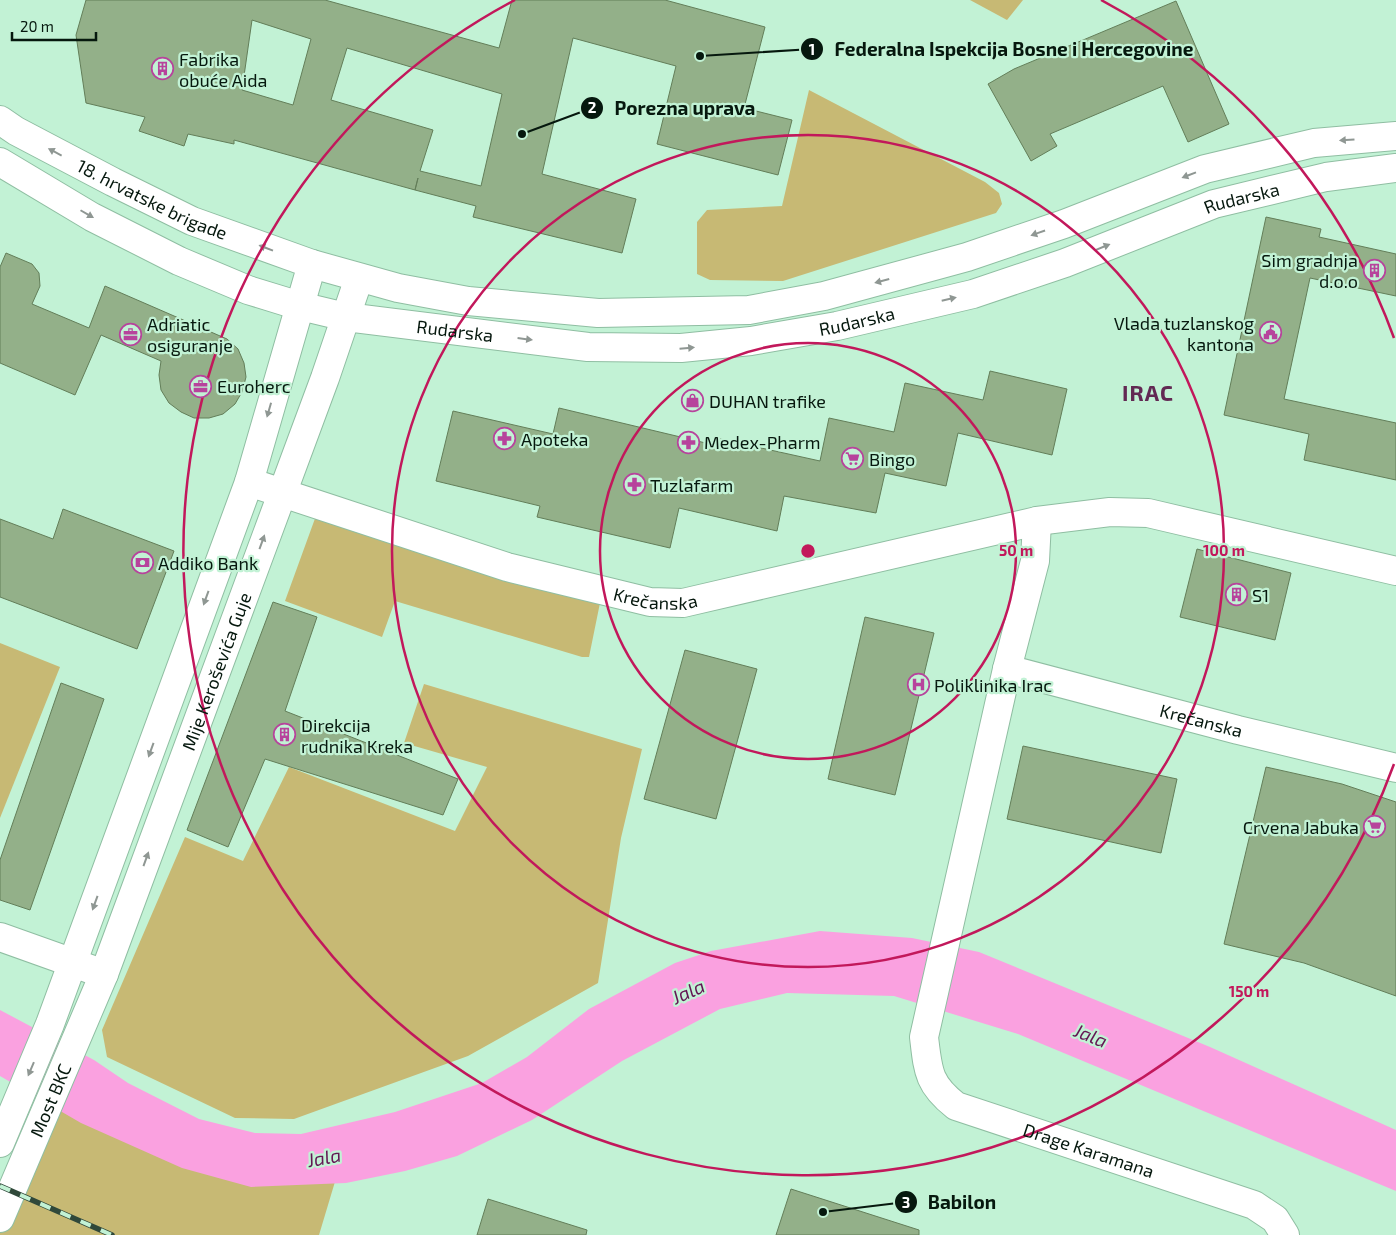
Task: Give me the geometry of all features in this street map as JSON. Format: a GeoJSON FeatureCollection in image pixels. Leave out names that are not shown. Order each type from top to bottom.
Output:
{"type":"FeatureCollection","features":[{"type":"Feature","properties":{"kind":"main road","name":"18. hrvatske brigade"},"geometry":{"type":"LineString","coordinates":[[0,120],[16,131],[105,178],[192,221],[312,264]]}},
{"type":"Feature","properties":{"kind":"main road","name":"Rudarska"},"geometry":{"type":"LineString","coordinates":[[312,264],[359,278],[468,301],[598,313],[749,310],[824,296],[967,257],[1064,224],[1205,169],[1314,143],[1396,136]]}},
{"type":"Feature","properties":{"kind":"main road"},"geometry":{"type":"LineString","coordinates":[[0,162],[92,216],[180,261],[248,290],[300,306]]}},
{"type":"Feature","properties":{"kind":"main road","name":"Rudarska"},"geometry":{"type":"LineString","coordinates":[[300,306],[346,317],[588,347],[681,348],[752,341],[837,326],[973,294],[1065,263],[1214,204],[1326,177],[1396,168]]}},
{"type":"Feature","properties":{"kind":"main road","name":"Mije Keroševića Guje"},"geometry":{"type":"LineString","coordinates":[[50,1024],[249,482],[312,264]]}},
{"type":"Feature","properties":{"kind":"main road","name":"Mije Keroševića Guje"},"geometry":{"type":"LineString","coordinates":[[80,1036],[359,278]]}},
{"type":"Feature","properties":{"kind":"main road","name":"Krečanska"},"geometry":{"type":"LineString","coordinates":[[249,482],[507,567],[650,602],[683,603],[1037,521],[1110,512],[1148,514],[1396,572]]}},
{"type":"Feature","properties":{"kind":"main road"},"geometry":{"type":"LineString","coordinates":[[1007,669],[1035,561],[1037,521]]}},
{"type":"Feature","properties":{"kind":"main road","name":"Krečanska"},"geometry":{"type":"LineString","coordinates":[[1007,669],[1238,730],[1396,768]]}},
{"type":"Feature","properties":{"kind":"main road","name":"Drage Karamana"},"geometry":{"type":"LineString","coordinates":[[1007,669],[924,1037],[928,1070],[939,1092],[956,1106],[1254,1205],[1275,1218],[1285,1235]]}},
{"type":"Feature","properties":{"kind":"main road"},"geometry":{"type":"LineString","coordinates":[[0,937],[104,974]]}},
{"type":"Feature","properties":{"kind":"main road","name":"Most BKC"},"geometry":{"type":"LineString","coordinates":[[0,1143],[50,1024]]}},
{"type":"Feature","properties":{"kind":"main road","name":"Most BKC"},"geometry":{"type":"LineString","coordinates":[[0,1218],[80,1036]]}},
{"type":"Feature","properties":{"kind":"shaded area"},"geometry":{"type":"Polygon","coordinates":[[[970,0],[1023,0],[1007,20],[970,0]]]}},
{"type":"Feature","properties":{"kind":"shaded area"},"geometry":{"type":"Polygon","coordinates":[[[809,90],[985,182],[999,193],[1002,204],[996,213],[783,281],[710,280],[697,274],[697,222],[707,210],[782,206],[809,90]]]}},
{"type":"Feature","properties":{"kind":"shaded area"},"geometry":{"type":"Polygon","coordinates":[[[317,513],[601,598],[589,657],[582,657],[395,601],[382,637],[285,601],[317,513]]]}},
{"type":"Feature","properties":{"kind":"shaded area"},"geometry":{"type":"Polygon","coordinates":[[[0,643],[60,667],[0,818],[0,643]]]}},
{"type":"Feature","properties":{"kind":"shaded area"},"geometry":{"type":"Polygon","coordinates":[[[424,684],[642,749],[621,838],[598,983],[468,1056],[294,1119],[235,1118],[107,1057],[102,1030],[185,837],[243,861],[289,767],[455,831],[487,767],[404,743],[424,684]]]}},
{"type":"Feature","properties":{"kind":"shaded area"},"geometry":{"type":"Polygon","coordinates":[[[59,1082],[194,1145],[343,1155],[319,1235],[0,1235],[0,1218],[59,1082]]]}},
{"type":"Feature","properties":{"kind":"water","name":"Jala"},"geometry":{"type":"Polygon","coordinates":[[[820,931],[912,938],[979,952],[1210,1047],[1396,1130],[1396,1191],[1018,1034],[894,996],[787,993],[720,1009],[622,1061],[532,1120],[457,1156],[405,1171],[346,1183],[251,1187],[182,1168],[81,1123],[0,1076],[0,1010],[94,1060],[128,1083],[199,1119],[255,1133],[301,1134],[395,1112],[482,1083],[527,1057],[589,1009],[675,963],[711,951],[820,931]]]}},
{"type":"Feature","properties":{"kind":"building"},"geometry":{"type":"Polygon","coordinates":[[[86,0],[325,0],[499,48],[512,0],[665,0],[765,27],[744,108],[792,120],[778,175],[657,144],[676,66],[573,38],[542,174],[636,199],[622,253],[473,217],[476,206],[234,140],[234,144],[188,134],[184,146],[139,131],[145,117],[86,103],[76,35],[86,0]],[[252,20],[242,90],[293,105],[311,39],[252,20]],[[347,48],[331,100],[433,130],[420,171],[481,186],[502,94],[347,48]]]}},
{"type":"Feature","properties":{"kind":"building"},"geometry":{"type":"Polygon","coordinates":[[[1176,1],[1229,124],[1188,142],[1163,86],[1050,134],[1057,146],[1031,161],[988,84],[1014,69],[1176,1]]]}},
{"type":"Feature","properties":{"kind":"building"},"geometry":{"type":"Polygon","coordinates":[[[1266,217],[1321,229],[1319,237],[1396,254],[1396,296],[1310,278],[1284,399],[1396,423],[1396,480],[1304,460],[1309,434],[1224,415],[1266,217]]]}},
{"type":"Feature","properties":{"kind":"building"},"geometry":{"type":"Polygon","coordinates":[[[6,253],[32,264],[39,273],[40,286],[32,304],[89,328],[105,286],[227,339],[238,349],[244,363],[246,377],[242,392],[235,404],[223,414],[209,418],[194,418],[181,412],[169,403],[161,390],[159,375],[161,361],[101,335],[75,395],[0,363],[0,267],[6,253]]]}},
{"type":"Feature","properties":{"kind":"building"},"geometry":{"type":"Polygon","coordinates":[[[990,371],[1067,389],[1052,455],[958,433],[946,486],[885,473],[876,513],[784,496],[777,531],[679,508],[670,548],[537,517],[540,506],[436,481],[453,411],[553,434],[559,408],[714,445],[716,438],[820,461],[829,418],[894,432],[905,383],[983,400],[990,371]]]}},
{"type":"Feature","properties":{"kind":"building"},"geometry":{"type":"Polygon","coordinates":[[[63,509],[174,551],[137,649],[0,597],[0,519],[53,539],[63,509]]]}},
{"type":"Feature","properties":{"kind":"building","name":"S1"},"geometry":{"type":"Polygon","coordinates":[[[1197,549],[1291,573],[1275,640],[1180,617],[1197,549]]]}},
{"type":"Feature","properties":{"kind":"building","name":"Direkcija rudnika Kreka"},"geometry":{"type":"Polygon","coordinates":[[[273,602],[317,617],[285,711],[458,779],[443,815],[265,759],[228,847],[187,830],[273,602]]]}},
{"type":"Feature","properties":{"kind":"building"},"geometry":{"type":"Polygon","coordinates":[[[865,617],[934,633],[895,795],[828,779],[865,617]]]}},
{"type":"Feature","properties":{"kind":"building"},"geometry":{"type":"Polygon","coordinates":[[[685,650],[757,669],[716,819],[644,799],[685,650]]]}},
{"type":"Feature","properties":{"kind":"building"},"geometry":{"type":"Polygon","coordinates":[[[61,683],[104,699],[30,910],[0,900],[0,860],[61,683]]]}},
{"type":"Feature","properties":{"kind":"building"},"geometry":{"type":"Polygon","coordinates":[[[1023,746],[1177,779],[1161,853],[1007,819],[1023,746]]]}},
{"type":"Feature","properties":{"kind":"building"},"geometry":{"type":"Polygon","coordinates":[[[1266,767],[1342,784],[1396,802],[1396,996],[1304,963],[1224,944],[1266,767]]]}},
{"type":"Feature","properties":{"kind":"building"},"geometry":{"type":"Polygon","coordinates":[[[791,1189],[919,1230],[919,1235],[776,1235],[791,1189]]]}},
{"type":"Feature","properties":{"kind":"building"},"geometry":{"type":"Polygon","coordinates":[[[488,1199],[587,1230],[586,1235],[477,1235],[488,1199]]]}},
{"type":"Feature","properties":{"kind":"railway"},"geometry":{"type":"LineString","coordinates":[[0,1186],[112,1235]]}},
{"type":"Feature","properties":{"kind":"place","name":"Federalna Ispekcija Bosne i Hercegovine"},"geometry":{"type":"Point","coordinates":[700,56]}},
{"type":"Feature","properties":{"kind":"place","name":"Fabrika obuće Aida"},"geometry":{"type":"Point","coordinates":[163,69]}},
{"type":"Feature","properties":{"kind":"place","name":"Porezna uprava"},"geometry":{"type":"Point","coordinates":[522,134]}},
{"type":"Feature","properties":{"kind":"place","name":"Sim gradnja d.o.o"},"geometry":{"type":"Point","coordinates":[1374,270]}},
{"type":"Feature","properties":{"kind":"place","name":"Vlada tuzlanskog kantona"},"geometry":{"type":"Point","coordinates":[1270,333]}},
{"type":"Feature","properties":{"kind":"place","name":"Adriatic osiguranje"},"geometry":{"type":"Point","coordinates":[131,334]}},
{"type":"Feature","properties":{"kind":"place","name":"Euroherc"},"geometry":{"type":"Point","coordinates":[201,386]}},
{"type":"Feature","properties":{"kind":"place","name":"DUHAN trafike"},"geometry":{"type":"Point","coordinates":[693,401]}},
{"type":"Feature","properties":{"kind":"place","name":"Apoteka"},"geometry":{"type":"Point","coordinates":[505,439]}},
{"type":"Feature","properties":{"kind":"place","name":"Medex-Pharm"},"geometry":{"type":"Point","coordinates":[688,442]}},
{"type":"Feature","properties":{"kind":"place","name":"Bingo"},"geometry":{"type":"Point","coordinates":[853,459]}},
{"type":"Feature","properties":{"kind":"place","name":"Tuzlafarm"},"geometry":{"type":"Point","coordinates":[634,485]}},
{"type":"Feature","properties":{"kind":"place","name":"Addiko Bank"},"geometry":{"type":"Point","coordinates":[142,563]}},
{"type":"Feature","properties":{"kind":"place","name":"S1"},"geometry":{"type":"Point","coordinates":[1236,595]}},
{"type":"Feature","properties":{"kind":"place","name":"Poliklinika Irac"},"geometry":{"type":"Point","coordinates":[918,685]}},
{"type":"Feature","properties":{"kind":"place","name":"Direkcija rudnika Kreka"},"geometry":{"type":"Point","coordinates":[285,735]}},
{"type":"Feature","properties":{"kind":"place","name":"Crvena Jabuka"},"geometry":{"type":"Point","coordinates":[1375,827]}},
{"type":"Feature","properties":{"kind":"place","name":"Babilon"},"geometry":{"type":"Point","coordinates":[823,1212]}},
{"type":"Feature","properties":{"kind":"district","name":"IRAC"},"geometry":{"type":"Point","coordinates":[1148,392]}}]}
